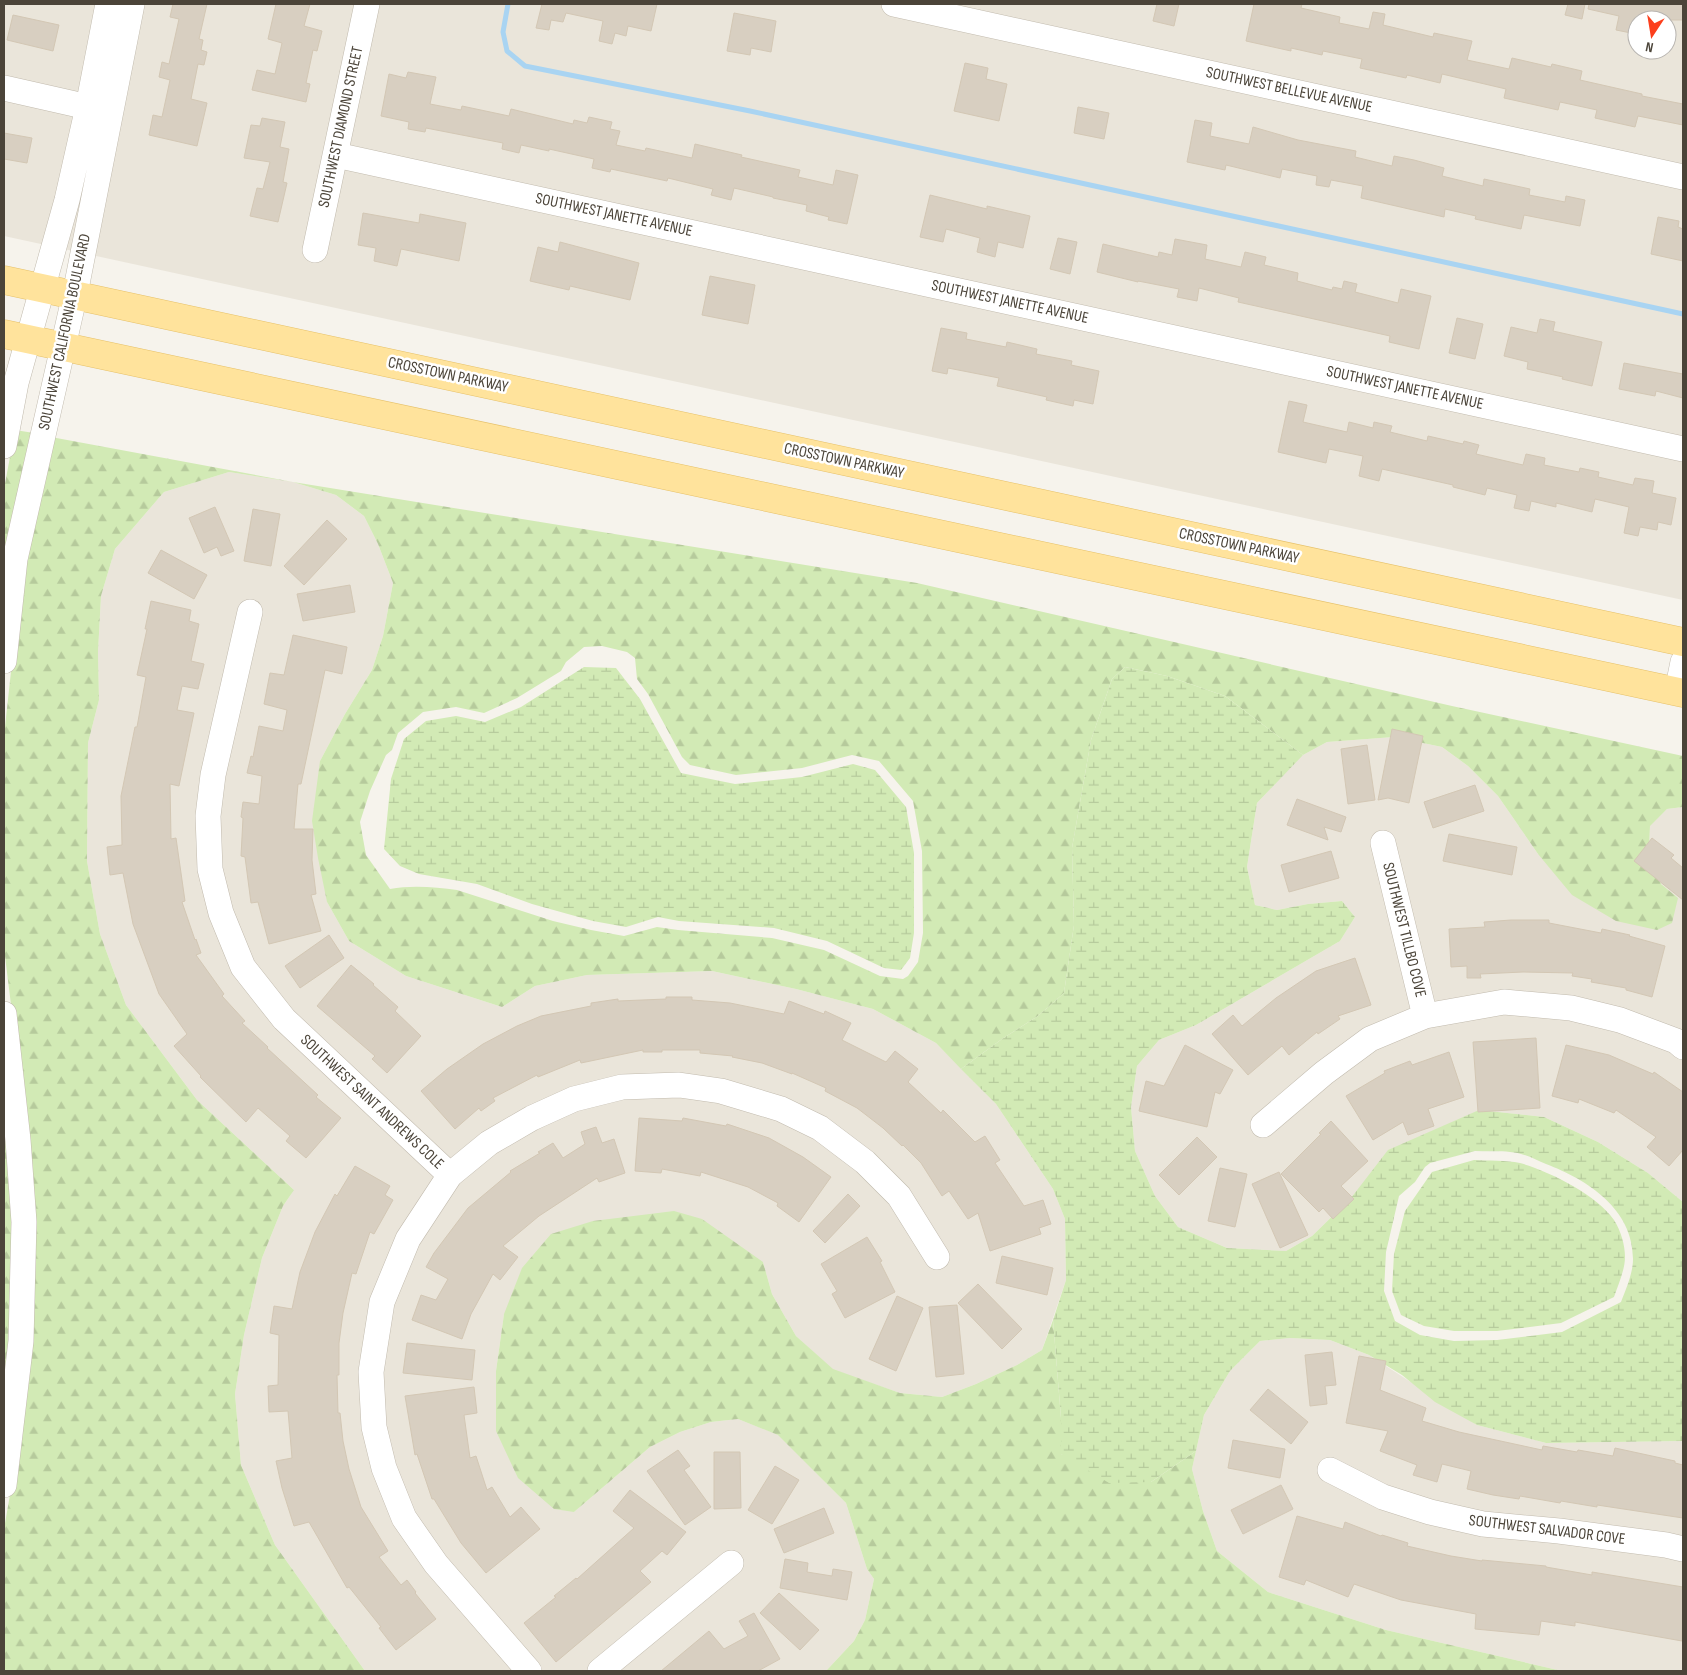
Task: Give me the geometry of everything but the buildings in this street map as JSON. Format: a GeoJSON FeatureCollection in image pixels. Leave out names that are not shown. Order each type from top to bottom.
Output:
{"type":"FeatureCollection","features":[{"type":"Feature","properties":{"kind":"main road","name":"CROSSTOWN PARKWAY"},"geometry":{"type":"LineString","coordinates":[[4,280],[1683,642]]}},
{"type":"Feature","properties":{"kind":"main road"},"geometry":{"type":"LineString","coordinates":[[16,337],[1680,693]]}},
{"type":"Feature","properties":{"kind":"street","name":"SOUTHWEST CALIFORNIA BOULEVARD"},"geometry":{"type":"LineString","coordinates":[[4,446],[16,383],[16,337],[43,288],[67,200],[88,107],[108,4]]}},
{"type":"Feature","properties":{"kind":"street","name":"SOUTHWEST CALIFORNIA BOULEVARD"},"geometry":{"type":"LineString","coordinates":[[4,661],[15,560],[75,294],[132,4]]}},
{"type":"Feature","properties":{"kind":"street","name":"SOUTHWEST DIAMOND STREET"},"geometry":{"type":"LineString","coordinates":[[315,250],[367,4]]}},
{"type":"Feature","properties":{"kind":"street","name":"SOUTHWEST BELLEVUE AVENUE"},"geometry":{"type":"LineString","coordinates":[[894,4],[1683,177]]}},
{"type":"Feature","properties":{"kind":"street"},"geometry":{"type":"LineString","coordinates":[[4,88],[88,107]]}},
{"type":"Feature","properties":{"kind":"street","name":"SOUTHWEST JANETTE AVENUE"},"geometry":{"type":"LineString","coordinates":[[336,155],[1683,449]]}},
{"type":"Feature","properties":{"kind":"street","name":"SOUTHWEST SAINT ANDREWS COLE"},"geometry":{"type":"LineString","coordinates":[[250,612],[213,775],[208,816],[210,869],[221,913],[243,967],[284,1019],[450,1175],[408,1239],[382,1302],[371,1372],[374,1427],[384,1468],[404,1518],[436,1564],[528,1671]]}},
{"type":"Feature","properties":{"kind":"street"},"geometry":{"type":"LineString","coordinates":[[1680,693],[1683,662]]}},
{"type":"Feature","properties":{"kind":"street","name":"SOUTHWEST TILLBO COVE"},"geometry":{"type":"LineString","coordinates":[[1382,843],[1425,1016]]}},
{"type":"Feature","properties":{"kind":"street"},"geometry":{"type":"LineString","coordinates":[[1263,1125],[1324,1073],[1370,1039],[1425,1016],[1504,1002],[1571,1008],[1681,1038]]}},
{"type":"Feature","properties":{"kind":"street"},"geometry":{"type":"LineString","coordinates":[[4,1014],[18,1140],[24,1222],[21,1342],[4,1484]]}},
{"type":"Feature","properties":{"kind":"street"},"geometry":{"type":"LineString","coordinates":[[450,1175],[490,1143],[532,1118],[574,1100],[622,1087],[679,1085],[721,1091],[781,1109],[804,1120],[820,1128],[865,1162],[899,1196],[937,1257]]}},
{"type":"Feature","properties":{"kind":"street","name":"SOUTHWEST SALVADOR COVE"},"geometry":{"type":"LineString","coordinates":[[1330,1470],[1383,1497],[1430,1512],[1482,1524],[1559,1531],[1666,1545],[1683,1549]]}},
{"type":"Feature","properties":{"kind":"street"},"geometry":{"type":"LineString","coordinates":[[600,1671],[731,1563]]}},
{"type":"Feature","properties":{"kind":"shaded area"},"geometry":{"type":"Polygon","coordinates":[[[4,4],[1683,4],[1683,600],[4,236],[4,4]]]}},
{"type":"Feature","properties":{"kind":"shaded area"},"geometry":{"type":"Polygon","coordinates":[[[229,472],[293,482],[336,495],[364,516],[378,544],[393,583],[383,636],[372,670],[345,714],[320,761],[327,902],[349,941],[406,976],[502,1007],[535,986],[587,975],[712,971],[796,989],[873,1009],[936,1043],[996,1104],[1053,1189],[1065,1219],[1066,1280],[1042,1350],[1017,1365],[942,1397],[900,1393],[833,1370],[796,1336],[772,1294],[763,1262],[504,1314],[496,1371],[496,1430],[574,1512],[650,1447],[680,1432],[711,1422],[738,1419],[779,1435],[846,1503],[867,1569],[874,1579],[865,1620],[854,1641],[826,1671],[365,1671],[275,1545],[241,1465],[235,1394],[244,1335],[262,1258],[283,1206],[294,1190],[197,1100],[126,1005],[100,934],[87,861],[88,743],[99,700],[98,652],[101,596],[115,549],[164,492],[229,472]]]}},
{"type":"Feature","properties":{"kind":"shaded area"},"geometry":{"type":"Polygon","coordinates":[[[1394,737],[1442,747],[1468,766],[1498,796],[1538,854],[1678,898],[1661,884],[1649,848],[1650,825],[1667,809],[1683,807],[1683,1202],[1648,1173],[1598,1142],[1544,1117],[1479,1110],[1351,1198],[1312,1236],[1286,1251],[1227,1248],[1178,1227],[1155,1196],[1135,1151],[1131,1107],[1137,1066],[1159,1040],[1196,1025],[1340,941],[1355,917],[1342,901],[1308,904],[1277,910],[1255,905],[1247,867],[1257,803],[1301,756],[1327,742],[1394,737]]]}},
{"type":"Feature","properties":{"kind":"shaded area"},"geometry":{"type":"Polygon","coordinates":[[[1290,1338],[1330,1340],[1369,1355],[1477,1425],[1546,1443],[1683,1441],[1683,1671],[1562,1671],[1386,1630],[1268,1592],[1217,1551],[1203,1511],[1192,1469],[1204,1415],[1230,1371],[1260,1341],[1290,1338]]]}},
{"type":"Feature","properties":{"kind":"green space"},"geometry":{"type":"Polygon","coordinates":[[[15,430],[34,433],[4,585],[4,489],[15,430]]]}},
{"type":"Feature","properties":{"kind":"green space"},"geometry":{"type":"Polygon","coordinates":[[[51,437],[293,482],[229,472],[164,492],[115,549],[101,596],[98,652],[99,700],[88,743],[87,861],[100,934],[126,1005],[197,1100],[294,1190],[283,1206],[262,1258],[244,1335],[235,1394],[241,1465],[275,1545],[365,1671],[4,1671],[4,1529],[14,1472],[12,1013],[4,948],[4,736],[23,561],[51,437]]]}},
{"type":"Feature","properties":{"kind":"green space"},"geometry":{"type":"Polygon","coordinates":[[[293,482],[917,583],[1452,706],[1683,756],[1683,807],[1667,809],[1650,826],[1649,848],[1661,884],[1678,898],[1672,923],[1657,930],[1616,921],[1572,895],[1538,854],[1498,796],[1468,766],[1442,747],[1394,737],[1327,742],[1303,755],[1225,696],[1167,676],[1125,667],[1112,679],[1091,740],[1072,848],[1074,925],[1064,993],[1038,1016],[961,1069],[936,1043],[873,1009],[796,989],[712,971],[587,975],[535,986],[502,1007],[406,976],[349,941],[327,902],[312,821],[320,761],[345,714],[372,670],[383,636],[393,583],[378,544],[364,516],[336,495],[293,482]],[[602,646],[584,647],[566,662],[561,671],[517,698],[484,713],[456,707],[423,712],[398,733],[392,750],[386,755],[370,791],[360,822],[366,855],[390,889],[424,887],[457,890],[553,921],[624,936],[657,927],[772,938],[824,950],[880,976],[903,979],[908,976],[918,962],[923,933],[922,851],[913,801],[879,761],[852,755],[802,768],[736,775],[690,765],[682,757],[648,694],[637,679],[635,658],[627,652],[602,646]]]}},
{"type":"Feature","properties":{"kind":"green space"},"geometry":{"type":"Polygon","coordinates":[[[584,667],[616,668],[640,699],[681,773],[735,784],[802,777],[853,764],[875,770],[906,807],[914,853],[914,933],[910,958],[901,970],[884,968],[827,941],[774,928],[679,921],[658,917],[626,927],[593,921],[532,904],[477,884],[419,874],[400,866],[384,849],[391,779],[404,739],[426,721],[456,716],[485,722],[521,707],[584,667]]]}},
{"type":"Feature","properties":{"kind":"green space"},"geometry":{"type":"Polygon","coordinates":[[[1125,667],[1167,676],[1225,696],[1303,755],[1257,803],[1247,867],[1255,905],[1277,910],[1308,904],[1342,901],[1355,917],[1340,941],[1196,1025],[1159,1040],[1137,1066],[1131,1107],[1135,1151],[1155,1196],[1178,1227],[1227,1248],[1286,1251],[1312,1236],[1351,1198],[1388,1150],[1479,1110],[1544,1117],[1598,1142],[1648,1173],[1683,1202],[1683,1441],[1546,1443],[1477,1425],[1435,1402],[1402,1375],[1369,1355],[1330,1340],[1290,1338],[1260,1341],[1230,1371],[1204,1415],[1196,1451],[1151,1482],[1109,1483],[1061,1454],[1061,1418],[1053,1320],[1066,1280],[1065,1219],[1053,1189],[996,1104],[961,1069],[1038,1016],[1064,993],[1074,925],[1072,848],[1091,740],[1112,679],[1125,667]],[[1475,1151],[1430,1163],[1415,1182],[1399,1196],[1386,1252],[1384,1291],[1395,1321],[1420,1335],[1454,1341],[1497,1340],[1562,1332],[1621,1302],[1629,1281],[1633,1259],[1631,1241],[1617,1211],[1592,1188],[1562,1171],[1528,1156],[1510,1152],[1475,1151]]]}},
{"type":"Feature","properties":{"kind":"green space"},"geometry":{"type":"Polygon","coordinates":[[[4,1093],[15,1223],[13,1341],[4,1419],[4,1093]]]}},
{"type":"Feature","properties":{"kind":"green space"},"geometry":{"type":"Polygon","coordinates":[[[1474,1160],[1515,1162],[1545,1172],[1572,1185],[1606,1211],[1619,1229],[1625,1252],[1624,1267],[1614,1297],[1561,1323],[1497,1331],[1454,1331],[1424,1326],[1401,1315],[1392,1291],[1394,1254],[1405,1211],[1432,1172],[1474,1160]]]}},
{"type":"Feature","properties":{"kind":"green space"},"geometry":{"type":"Polygon","coordinates":[[[674,1211],[702,1219],[763,1262],[772,1294],[796,1336],[833,1369],[900,1393],[942,1397],[1017,1365],[1042,1350],[1053,1320],[1061,1418],[1061,1454],[1151,1482],[1196,1451],[1192,1469],[1203,1511],[1217,1551],[1268,1592],[1386,1630],[1562,1671],[826,1671],[854,1641],[865,1620],[874,1579],[867,1569],[846,1503],[778,1435],[738,1419],[711,1422],[680,1432],[650,1447],[574,1512],[554,1509],[518,1478],[496,1431],[496,1371],[504,1314],[522,1268],[551,1234],[593,1221],[674,1211]]]}},
{"type":"Feature","properties":{"kind":"waterway"},"geometry":{"type":"LineString","coordinates":[[508,4],[503,32],[507,51],[525,66],[750,111],[1683,314]]}}]}
